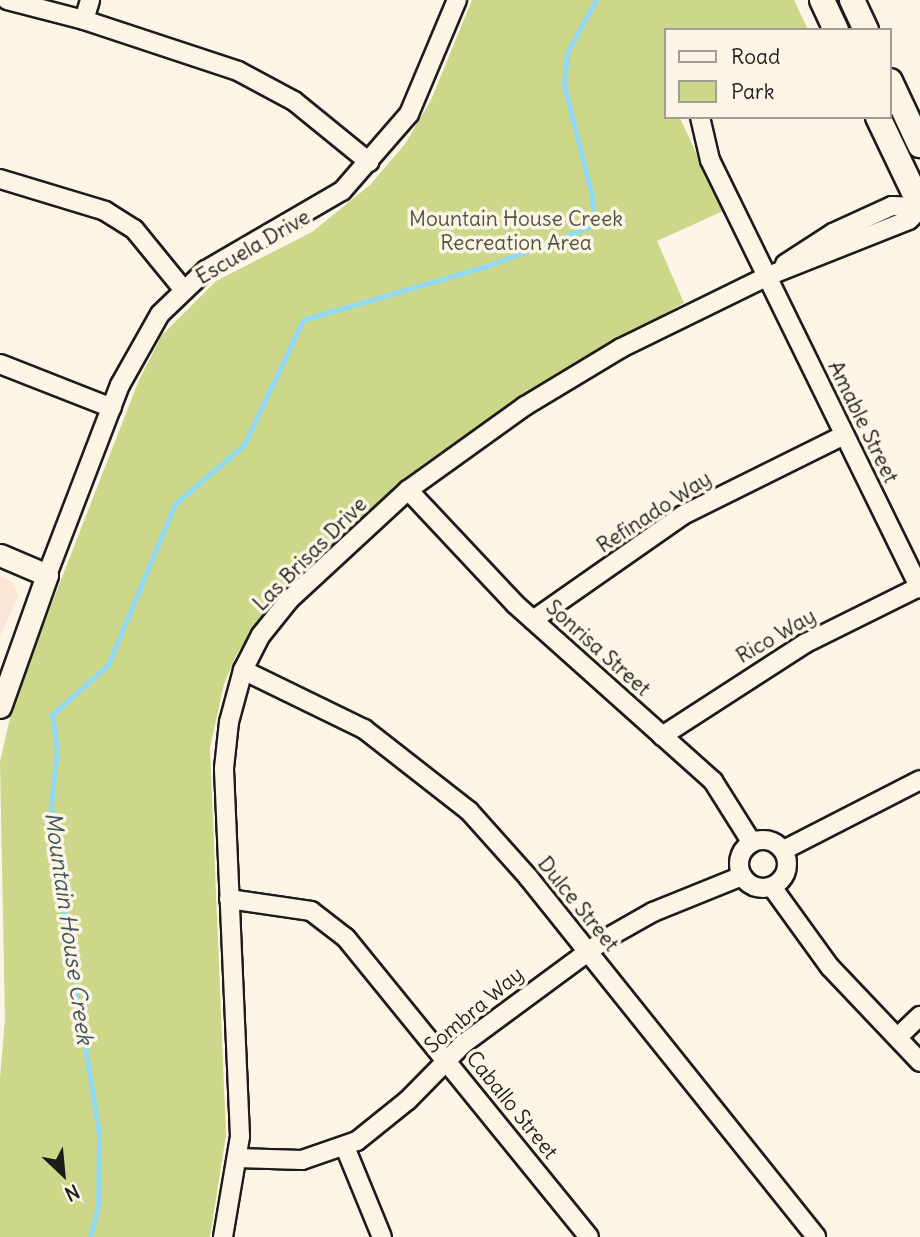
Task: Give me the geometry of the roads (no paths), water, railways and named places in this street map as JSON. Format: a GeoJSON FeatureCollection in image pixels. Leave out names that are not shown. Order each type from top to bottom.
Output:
{"type":"FeatureCollection","features":[{"type":"Feature","properties":{"kind":"main road"},"geometry":{"type":"LineString","coordinates":[[822,0],[835,28]]}},
{"type":"Feature","properties":{"kind":"main road"},"geometry":{"type":"LineString","coordinates":[[852,0],[865,28]]}},
{"type":"Feature","properties":{"kind":"main road"},"geometry":{"type":"LineString","coordinates":[[892,85],[920,145]]}},
{"type":"Feature","properties":{"kind":"main road"},"geometry":{"type":"LineString","coordinates":[[879,119],[920,207]]}},
{"type":"Feature","properties":{"kind":"street"},"geometry":{"type":"LineString","coordinates":[[7,0],[85,20],[238,71],[294,101],[369,162]]}},
{"type":"Feature","properties":{"kind":"street"},"geometry":{"type":"LineString","coordinates":[[85,20],[90,0]]}},
{"type":"Feature","properties":{"kind":"street","name":"Escuela Drive"},"geometry":{"type":"LineString","coordinates":[[0,707],[111,408],[138,348],[160,314],[183,289],[206,270],[313,212],[342,191],[369,162],[409,114],[457,0]]}},
{"type":"Feature","properties":{"kind":"street","name":"Amable Street"},"geometry":{"type":"LineString","coordinates":[[700,119],[710,160],[920,587]]}},
{"type":"Feature","properties":{"kind":"street"},"geometry":{"type":"LineString","coordinates":[[0,179],[105,211],[134,229],[183,289]]}},
{"type":"Feature","properties":{"kind":"street","name":"Las Brisas Drive"},"geometry":{"type":"LineString","coordinates":[[223,1237],[240,1136],[224,768],[229,722],[243,670],[261,635],[290,599],[408,490],[525,406],[621,348],[768,276],[833,233],[892,206],[920,207]]}},
{"type":"Feature","properties":{"kind":"street"},"geometry":{"type":"LineString","coordinates":[[0,365],[111,408]]}},
{"type":"Feature","properties":{"kind":"street","name":"Refinado Way"},"geometry":{"type":"LineString","coordinates":[[533,620],[683,515],[844,435]]}},
{"type":"Feature","properties":{"kind":"street","name":"Sonrisa Street"},"geometry":{"type":"LineString","coordinates":[[408,490],[533,620],[713,781],[752,843]]}},
{"type":"Feature","properties":{"kind":"street"},"geometry":{"type":"LineString","coordinates":[[0,555],[47,575]]}},
{"type":"Feature","properties":{"kind":"street","name":"Rico Way"},"geometry":{"type":"LineString","coordinates":[[662,736],[806,643],[920,587]]}},
{"type":"Feature","properties":{"kind":"street","name":"Dulce Street"},"geometry":{"type":"LineString","coordinates":[[243,670],[364,729],[469,811],[587,952],[816,1237]]}},
{"type":"Feature","properties":{"kind":"street"},"geometry":{"type":"LineString","coordinates":[[783,850],[920,780]]}},
{"type":"Feature","properties":{"kind":"street"},"geometry":{"type":"LineString","coordinates":[[765,840],[783,850],[786,872],[772,887],[754,887],[742,876],[741,855],[752,843],[765,840]]}},
{"type":"Feature","properties":{"kind":"street","name":"Sombra Way"},"geometry":{"type":"LineString","coordinates":[[237,1158],[302,1160],[345,1147],[376,1129],[447,1060],[507,1008],[587,952],[653,912],[742,876]]}},
{"type":"Feature","properties":{"kind":"street"},"geometry":{"type":"LineString","coordinates":[[772,887],[830,967],[899,1036],[920,1062]]}},
{"type":"Feature","properties":{"kind":"street","name":"Caballo Street"},"geometry":{"type":"LineString","coordinates":[[229,900],[297,907],[326,922],[346,937],[589,1237]]}},
{"type":"Feature","properties":{"kind":"street"},"geometry":{"type":"LineString","coordinates":[[899,1036],[920,1016]]}},
{"type":"Feature","properties":{"kind":"street"},"geometry":{"type":"LineString","coordinates":[[345,1147],[382,1237]]}},
{"type":"Feature","properties":{"kind":"waterway","name":"Mountain House Creek"},"geometry":{"type":"LineString","coordinates":[[90,1237],[98,1207],[99,1135],[58,876],[51,805],[57,750],[52,715],[108,665],[175,504],[244,445],[303,320],[490,265],[594,225],[592,196],[564,85],[567,53],[596,0]]}},
{"type":"Feature","properties":{"kind":"park label","name":"Mountain House Creek Recreation Area"},"geometry":{"type":"Point","coordinates":[516,231]}}]}
